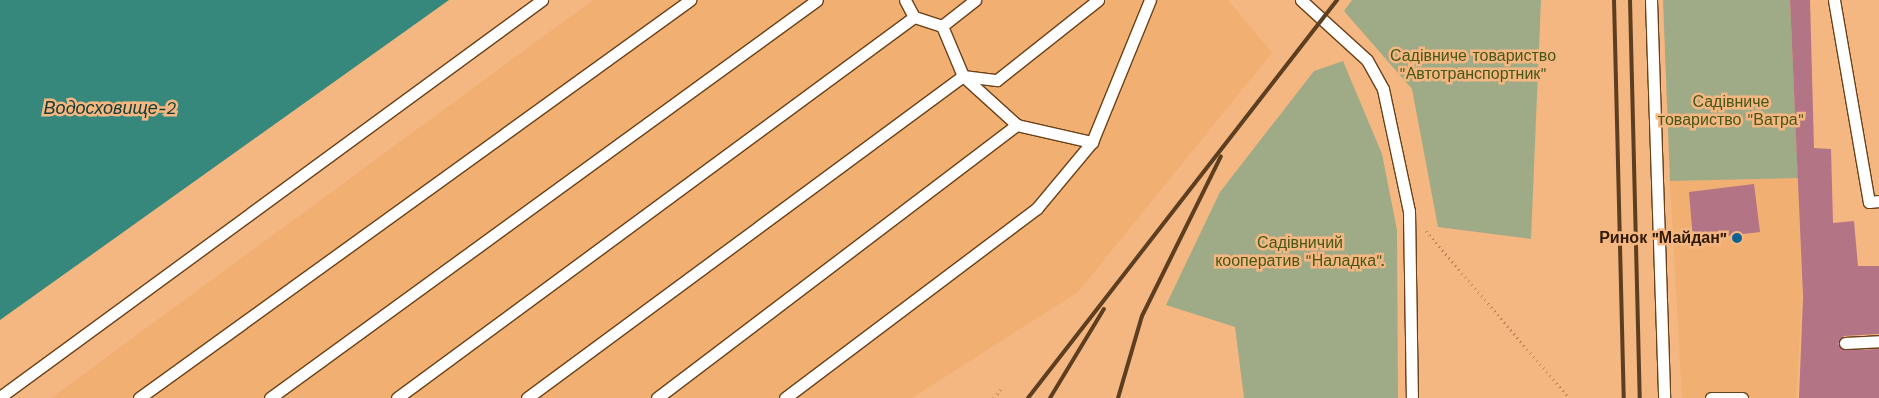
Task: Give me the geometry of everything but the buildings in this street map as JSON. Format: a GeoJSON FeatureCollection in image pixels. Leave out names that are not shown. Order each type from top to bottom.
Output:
{"type":"FeatureCollection","features":[{"type":"Feature","properties":{"kind":"lane"},"geometry":{"type":"LineString","coordinates":[[0,397],[542,0]]}},
{"type":"Feature","properties":{"kind":"lane"},"geometry":{"type":"LineString","coordinates":[[139,398],[690,0]]}},
{"type":"Feature","properties":{"kind":"lane"},"geometry":{"type":"LineString","coordinates":[[270,398],[818,0]]}},
{"type":"Feature","properties":{"kind":"lane"},"geometry":{"type":"LineString","coordinates":[[905,0],[914,17],[942,26],[963,76],[1017,125],[1092,142]]}},
{"type":"Feature","properties":{"kind":"lane"},"geometry":{"type":"LineString","coordinates":[[942,26],[975,0]]}},
{"type":"Feature","properties":{"kind":"lane"},"geometry":{"type":"LineString","coordinates":[[527,398],[963,76],[997,80],[1098,0]]}},
{"type":"Feature","properties":{"kind":"lane"},"geometry":{"type":"LineString","coordinates":[[785,398],[1037,208],[1092,142],[1150,0]]}},
{"type":"Feature","properties":{"kind":"lane"},"geometry":{"type":"LineString","coordinates":[[1301,0],[1367,60],[1383,89],[1409,211],[1412,398]]}},
{"type":"Feature","properties":{"kind":"lane"},"geometry":{"type":"LineString","coordinates":[[1651,0],[1664,398]]}},
{"type":"Feature","properties":{"kind":"lane"},"geometry":{"type":"LineString","coordinates":[[1834,0],[1869,202],[1879,201]]}},
{"type":"Feature","properties":{"kind":"lane"},"geometry":{"type":"LineString","coordinates":[[397,398],[914,17]]}},
{"type":"Feature","properties":{"kind":"lane"},"geometry":{"type":"LineString","coordinates":[[657,398],[1017,125]]}},
{"type":"Feature","properties":{"kind":"lane"},"geometry":{"type":"LineString","coordinates":[[1845,343],[1879,341]]}},
{"type":"Feature","properties":{"kind":"lane"},"geometry":{"type":"LineString","coordinates":[[1711,398],[1742,398]]}},
{"type":"Feature","properties":{"kind":"path"},"geometry":{"type":"LineString","coordinates":[[1409,211],[1569,398]]}},
{"type":"Feature","properties":{"kind":"path"},"geometry":{"type":"LineString","coordinates":[[994,398],[1000,389]]}},
{"type":"Feature","properties":{"kind":"shaded area"},"geometry":{"type":"Polygon","coordinates":[[[593,0],[1228,0],[1272,53],[1078,292],[912,398],[51,398],[593,0]]]}},
{"type":"Feature","properties":{"kind":"shaded area","name":"Ринок \"Майдан\""},"geometry":{"type":"Polygon","coordinates":[[[1798,178],[1802,301],[1796,398],[1682,398],[1670,181],[1798,178]]]}},
{"type":"Feature","properties":{"kind":"green space","name":"Садівниче товариство \"Автотранспортник\""},"geometry":{"type":"Polygon","coordinates":[[[1352,0],[1541,0],[1531,239],[1438,227],[1412,89],[1344,11],[1352,0]]]}},
{"type":"Feature","properties":{"kind":"green space","name":"Садівниче товариство \"Ватра\""},"geometry":{"type":"Polygon","coordinates":[[[1663,0],[1790,0],[1798,178],[1670,181],[1663,0]]]}},
{"type":"Feature","properties":{"kind":"green space","name":"Садівничий кооператив \"Наладка\"."},"geometry":{"type":"Polygon","coordinates":[[[1343,61],[1382,154],[1397,230],[1398,398],[1244,398],[1235,327],[1166,305],[1220,192],[1314,71],[1343,61]]]}},
{"type":"Feature","properties":{"kind":"water","name":"Водосховище-2"},"geometry":{"type":"Polygon","coordinates":[[[0,0],[449,0],[0,320],[0,0]]]}},
{"type":"Feature","properties":{"kind":"railway"},"geometry":{"type":"LineString","coordinates":[[1028,398],[1337,0]]}},
{"type":"Feature","properties":{"kind":"railway"},"geometry":{"type":"LineString","coordinates":[[1614,0],[1624,398]]}},
{"type":"Feature","properties":{"kind":"railway"},"geometry":{"type":"LineString","coordinates":[[1630,0],[1640,398]]}},
{"type":"Feature","properties":{"kind":"railway"},"geometry":{"type":"LineString","coordinates":[[1118,398],[1142,316],[1221,156]]}},
{"type":"Feature","properties":{"kind":"railway"},"geometry":{"type":"LineString","coordinates":[[1050,398],[1104,309]]}},
{"type":"Feature","properties":{"kind":"place","name":"Ринок \"Майдан\""},"geometry":{"type":"Point","coordinates":[1737,238]}}]}
